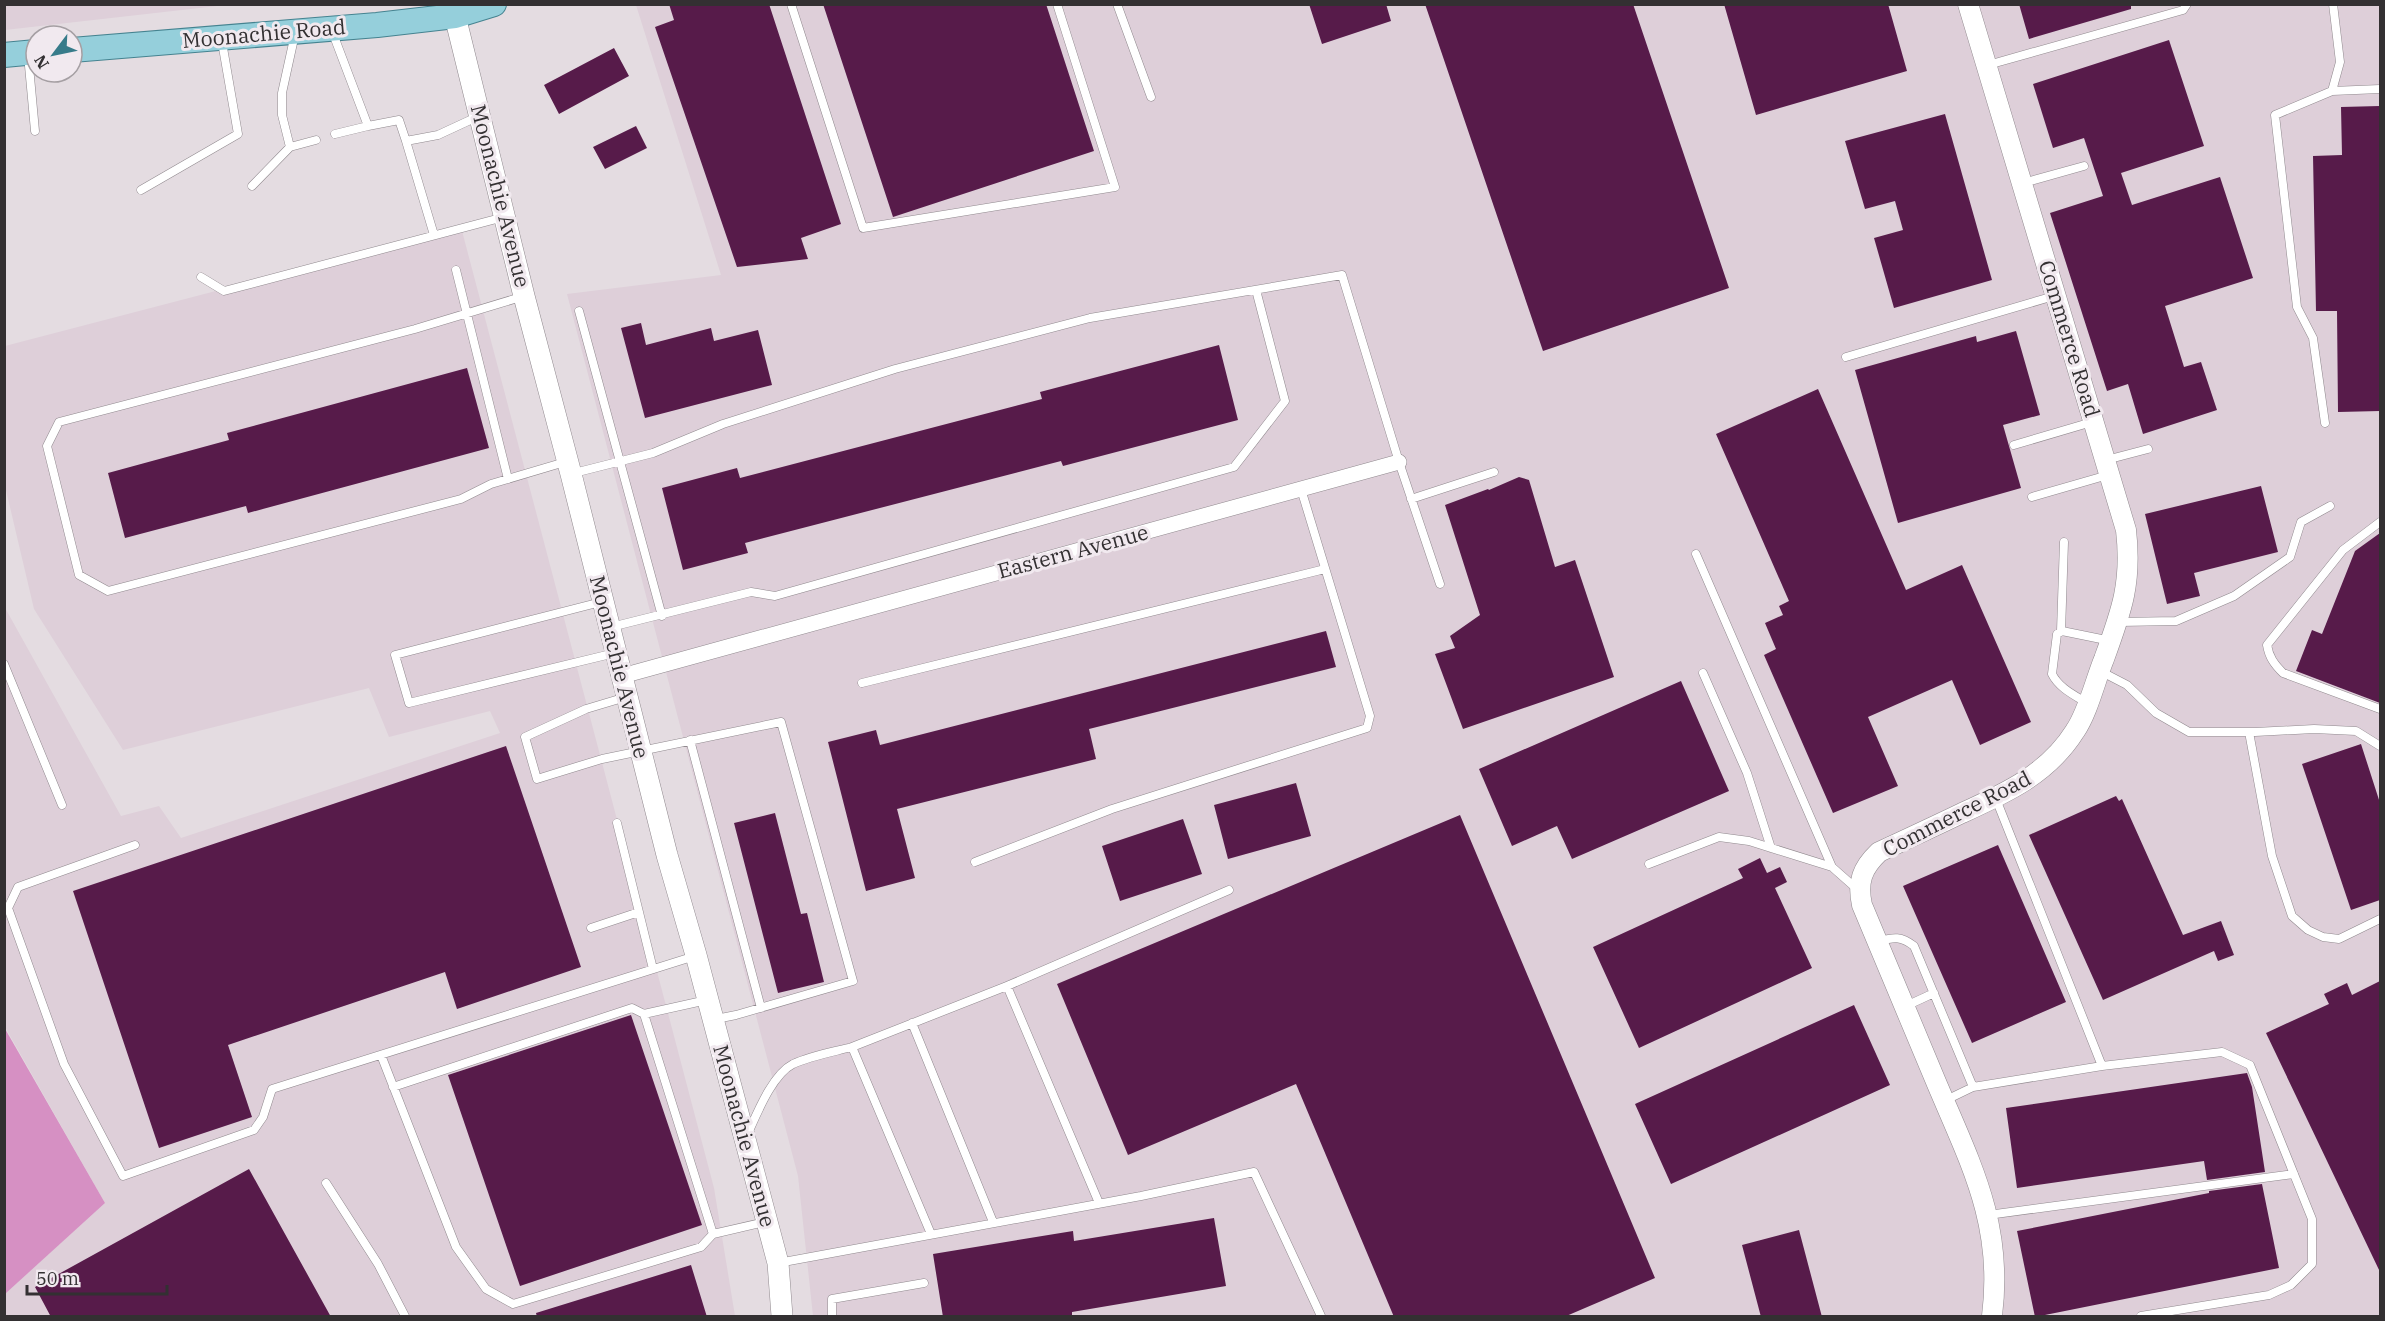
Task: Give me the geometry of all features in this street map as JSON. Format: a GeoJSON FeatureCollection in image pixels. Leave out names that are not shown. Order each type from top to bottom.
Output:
{"type":"FeatureCollection","features":[{"type":"Feature","properties":{"kind":"main road"},"geometry":{"type":"LineString","coordinates":[[358,27],[388,4]]}},
{"type":"Feature","properties":{"kind":"main road","name":"Moonachie Road"},"geometry":{"type":"LineString","coordinates":[[84,49],[358,27],[494,4]]}},
{"type":"Feature","properties":{"kind":"main road","name":"Moonachie Avenue"},"geometry":{"type":"LineString","coordinates":[[454,10],[524,296],[667,855],[711,1009],[778,1263],[782,1317]]}},
{"type":"Feature","properties":{"kind":"street","name":"Commerce Road"},"geometry":{"type":"LineString","coordinates":[[1859,891],[1862,874],[1868,862],[1879,852],[2015,789],[2037,774],[2059,753],[2077,730],[2114,632],[2127,586],[2129,556],[2126,530],[1968,4]]}},
{"type":"Feature","properties":{"kind":"street","name":"Eastern Avenue"},"geometry":{"type":"LineString","coordinates":[[625,686],[1399,462]]}},
{"type":"Feature","properties":{"kind":"street"},"geometry":{"type":"LineString","coordinates":[[1859,891],[1862,905],[1982,1193],[1994,1254],[1995,1293],[1992,1317]]}},
{"type":"Feature","properties":{"kind":"lane"},"geometry":{"type":"LineString","coordinates":[[791,4],[863,228],[1115,187],[1057,4]]}},
{"type":"Feature","properties":{"kind":"lane"},"geometry":{"type":"LineString","coordinates":[[1117,4],[1151,97]]}},
{"type":"Feature","properties":{"kind":"lane"},"geometry":{"type":"LineString","coordinates":[[1986,66],[2183,10],[2187,4]]}},
{"type":"Feature","properties":{"kind":"lane"},"geometry":{"type":"LineString","coordinates":[[2332,91],[2340,62],[2333,4]]}},
{"type":"Feature","properties":{"kind":"lane"},"geometry":{"type":"LineString","coordinates":[[331,29],[368,126]]}},
{"type":"Feature","properties":{"kind":"lane"},"geometry":{"type":"LineString","coordinates":[[290,147],[282,115],[282,93],[296,32]]}},
{"type":"Feature","properties":{"kind":"lane"},"geometry":{"type":"LineString","coordinates":[[141,190],[238,134],[222,38]]}},
{"type":"Feature","properties":{"kind":"lane"},"geometry":{"type":"LineString","coordinates":[[23,54],[35,131]]}},
{"type":"Feature","properties":{"kind":"lane"},"geometry":{"type":"LineString","coordinates":[[2325,423],[2313,338],[2296,307],[2275,115],[2332,91],[2380,89]]}},
{"type":"Feature","properties":{"kind":"lane"},"geometry":{"type":"LineString","coordinates":[[406,141],[438,135],[481,116]]}},
{"type":"Feature","properties":{"kind":"lane"},"geometry":{"type":"LineString","coordinates":[[335,134],[399,120],[434,236]]}},
{"type":"Feature","properties":{"kind":"lane"},"geometry":{"type":"LineString","coordinates":[[252,186],[290,147],[316,140]]}},
{"type":"Feature","properties":{"kind":"lane"},"geometry":{"type":"LineString","coordinates":[[2022,183],[2084,166]]}},
{"type":"Feature","properties":{"kind":"lane"},"geometry":{"type":"LineString","coordinates":[[201,277],[224,291],[505,217]]}},
{"type":"Feature","properties":{"kind":"lane"},"geometry":{"type":"LineString","coordinates":[[456,270],[508,479]]}},
{"type":"Feature","properties":{"kind":"lane"},"geometry":{"type":"LineString","coordinates":[[524,296],[415,329],[59,422],[46,446],[79,575],[108,591],[461,499],[491,484],[508,479],[654,453],[723,424],[895,369],[1090,318],[1342,275],[1399,462],[1440,584]]}},
{"type":"Feature","properties":{"kind":"lane"},"geometry":{"type":"LineString","coordinates":[[610,628],[751,592],[775,596],[1234,467],[1285,401],[1256,290]]}},
{"type":"Feature","properties":{"kind":"lane"},"geometry":{"type":"LineString","coordinates":[[1846,357],[2056,296]]}},
{"type":"Feature","properties":{"kind":"lane"},"geometry":{"type":"LineString","coordinates":[[579,311],[662,616]]}},
{"type":"Feature","properties":{"kind":"lane"},"geometry":{"type":"LineString","coordinates":[[2014,445],[2094,422]]}},
{"type":"Feature","properties":{"kind":"lane"},"geometry":{"type":"LineString","coordinates":[[2032,497],[2148,448]]}},
{"type":"Feature","properties":{"kind":"lane"},"geometry":{"type":"LineString","coordinates":[[1411,499],[1494,472]]}},
{"type":"Feature","properties":{"kind":"lane"},"geometry":{"type":"LineString","coordinates":[[975,861],[1112,809],[1367,728],[1370,717],[1301,489]]}},
{"type":"Feature","properties":{"kind":"lane"},"geometry":{"type":"LineString","coordinates":[[2061,631],[2114,632],[2176,621],[2234,596],[2290,557],[2301,522],[2330,506]]}},
{"type":"Feature","properties":{"kind":"lane"},"geometry":{"type":"LineString","coordinates":[[2380,522],[2343,550],[2267,645],[2274,665],[2283,673],[2380,709]]}},
{"type":"Feature","properties":{"kind":"lane"},"geometry":{"type":"LineString","coordinates":[[2064,542],[2061,631],[2057,634],[2052,674],[2059,685],[2087,703]]}},
{"type":"Feature","properties":{"kind":"lane"},"geometry":{"type":"LineString","coordinates":[[1696,555],[1832,867]]}},
{"type":"Feature","properties":{"kind":"lane"},"geometry":{"type":"LineString","coordinates":[[862,683],[1325,569]]}},
{"type":"Feature","properties":{"kind":"lane"},"geometry":{"type":"LineString","coordinates":[[603,602],[395,656],[410,703],[616,653]]}},
{"type":"Feature","properties":{"kind":"lane"},"geometry":{"type":"LineString","coordinates":[[4,664],[62,805]]}},
{"type":"Feature","properties":{"kind":"lane"},"geometry":{"type":"LineString","coordinates":[[2099,670],[2127,685],[2156,713],[2189,732],[2314,729],[2356,731],[2380,746]]}},
{"type":"Feature","properties":{"kind":"lane"},"geometry":{"type":"LineString","coordinates":[[1703,673],[1747,773],[1771,848]]}},
{"type":"Feature","properties":{"kind":"lane"},"geometry":{"type":"LineString","coordinates":[[393,1087],[632,1008],[644,1014],[761,1008],[853,981],[781,722],[640,750],[537,779],[525,737],[586,710],[625,686]]}},
{"type":"Feature","properties":{"kind":"lane"},"geometry":{"type":"LineString","coordinates":[[2248,732],[2272,856],[2292,916],[2308,930],[2323,937],[2339,939],[2380,920]]}},
{"type":"Feature","properties":{"kind":"lane"},"geometry":{"type":"LineString","coordinates":[[690,740],[761,1008]]}},
{"type":"Feature","properties":{"kind":"lane"},"geometry":{"type":"LineString","coordinates":[[1996,798],[2102,1066]]}},
{"type":"Feature","properties":{"kind":"lane"},"geometry":{"type":"LineString","coordinates":[[617,823],[653,969]]}},
{"type":"Feature","properties":{"kind":"lane"},"geometry":{"type":"LineString","coordinates":[[1649,864],[1719,837],[1749,841],[1832,867],[1859,891]]}},
{"type":"Feature","properties":{"kind":"lane"},"geometry":{"type":"LineString","coordinates":[[135,845],[18,887],[8,908],[64,1064],[123,1176],[254,1130],[263,1117],[272,1089],[696,955]]}},
{"type":"Feature","properties":{"kind":"lane"},"geometry":{"type":"LineString","coordinates":[[745,1137],[771,1087],[784,1071],[793,1065],[852,1047],[1007,986],[1229,890]]}},
{"type":"Feature","properties":{"kind":"lane"},"geometry":{"type":"LineString","coordinates":[[591,928],[639,912]]}},
{"type":"Feature","properties":{"kind":"lane"},"geometry":{"type":"LineString","coordinates":[[1878,942],[1895,936],[1904,938],[1914,946],[1973,1087]]}},
{"type":"Feature","properties":{"kind":"lane"},"geometry":{"type":"LineString","coordinates":[[1007,986],[1099,1203]]}},
{"type":"Feature","properties":{"kind":"lane"},"geometry":{"type":"LineString","coordinates":[[1905,1006],[1934,993]]}},
{"type":"Feature","properties":{"kind":"lane"},"geometry":{"type":"LineString","coordinates":[[644,1014],[713,1234]]}},
{"type":"Feature","properties":{"kind":"lane"},"geometry":{"type":"LineString","coordinates":[[912,1023],[993,1222]]}},
{"type":"Feature","properties":{"kind":"lane"},"geometry":{"type":"LineString","coordinates":[[852,1047],[931,1234]]}},
{"type":"Feature","properties":{"kind":"lane"},"geometry":{"type":"LineString","coordinates":[[1944,1101],[1973,1087],[2102,1066],[2222,1052],[2250,1065],[2312,1219],[2312,1264],[2291,1285],[2269,1294],[2141,1317]]}},
{"type":"Feature","properties":{"kind":"lane"},"geometry":{"type":"LineString","coordinates":[[381,1055],[456,1247],[486,1289],[513,1304],[701,1247],[713,1234],[766,1221]]}},
{"type":"Feature","properties":{"kind":"lane"},"geometry":{"type":"LineString","coordinates":[[778,1263],[1254,1172],[1321,1317]]}},
{"type":"Feature","properties":{"kind":"lane"},"geometry":{"type":"LineString","coordinates":[[1988,1215],[2294,1174]]}},
{"type":"Feature","properties":{"kind":"lane"},"geometry":{"type":"LineString","coordinates":[[326,1183],[378,1264],[405,1317]]}},
{"type":"Feature","properties":{"kind":"lane"},"geometry":{"type":"LineString","coordinates":[[832,1317],[832,1299],[924,1283]]}},
{"type":"Feature","properties":{"kind":"shaded area"},"geometry":{"type":"Polygon","coordinates":[[[5,4],[226,4],[58,24],[24,24],[24,28],[5,30],[5,4]]]}},
{"type":"Feature","properties":{"kind":"shaded area"},"geometry":{"type":"Polygon","coordinates":[[[636,5],[2380,5],[2380,1316],[813,1316],[798,1176],[567,294],[721,275],[636,5]]]}},
{"type":"Feature","properties":{"kind":"shaded area"},"geometry":{"type":"Polygon","coordinates":[[[461,227],[714,1188],[735,1316],[5,1316],[5,1294],[105,1203],[5,1027],[4,606],[121,816],[159,806],[181,838],[500,733],[490,711],[389,737],[369,688],[123,750],[34,609],[5,486],[5,346],[461,227]]]}},
{"type":"Feature","properties":{"kind":"shaded area"},"geometry":{"type":"Polygon","coordinates":[[[4,1027],[105,1203],[5,1294],[4,1294],[4,1027]]]}},
{"type":"Feature","properties":{"kind":"building"},"geometry":{"type":"Polygon","coordinates":[[[669,4],[769,4],[841,224],[801,238],[808,259],[737,267],[655,27],[674,20],[669,4]]]}},
{"type":"Feature","properties":{"kind":"building"},"geometry":{"type":"Polygon","coordinates":[[[823,4],[1046,4],[1094,151],[893,217],[823,4]]]}},
{"type":"Feature","properties":{"kind":"building"},"geometry":{"type":"Polygon","coordinates":[[[1309,4],[1386,4],[1391,21],[1322,44],[1309,4]]]}},
{"type":"Feature","properties":{"kind":"building"},"geometry":{"type":"Polygon","coordinates":[[[1425,4],[1633,4],[1729,288],[1543,351],[1425,4]]]}},
{"type":"Feature","properties":{"kind":"building"},"geometry":{"type":"Polygon","coordinates":[[[1724,4],[1888,4],[1907,71],[1756,115],[1724,4]]]}},
{"type":"Feature","properties":{"kind":"building"},"geometry":{"type":"Polygon","coordinates":[[[2019,4],[2131,4],[2131,9],[2029,39],[2019,4]]]}},
{"type":"Feature","properties":{"kind":"building"},"geometry":{"type":"Polygon","coordinates":[[[2169,40],[2204,146],[2121,173],[2132,205],[2220,177],[2253,278],[2165,306],[2184,367],[2201,362],[2217,410],[2143,434],[2128,384],[2107,391],[2050,213],[2103,196],[2084,138],[2053,148],[2033,84],[2169,40]]]}},
{"type":"Feature","properties":{"kind":"building"},"geometry":{"type":"Polygon","coordinates":[[[614,48],[629,76],[559,114],[544,85],[614,48]]]}},
{"type":"Feature","properties":{"kind":"building"},"geometry":{"type":"Polygon","coordinates":[[[2380,106],[2380,411],[2338,412],[2337,311],[2316,311],[2313,156],[2342,155],[2341,107],[2380,106]]]}},
{"type":"Feature","properties":{"kind":"building"},"geometry":{"type":"Polygon","coordinates":[[[1945,114],[1992,280],[1894,308],[1874,238],[1903,230],[1895,201],[1865,209],[1845,141],[1945,114]]]}},
{"type":"Feature","properties":{"kind":"building"},"geometry":{"type":"Polygon","coordinates":[[[636,126],[647,148],[605,169],[593,147],[636,126]]]}},
{"type":"Feature","properties":{"kind":"building"},"geometry":{"type":"Polygon","coordinates":[[[641,323],[646,345],[711,328],[714,341],[758,330],[772,385],[645,418],[621,328],[641,323]]]}},
{"type":"Feature","properties":{"kind":"building"},"geometry":{"type":"Polygon","coordinates":[[[2016,331],[2040,415],[2003,425],[2021,488],[1898,523],[1855,370],[1976,336],[1977,342],[2016,331]]]}},
{"type":"Feature","properties":{"kind":"building"},"geometry":{"type":"Polygon","coordinates":[[[1219,345],[1238,420],[1063,466],[1061,461],[745,543],[748,553],[683,570],[662,488],[737,468],[740,478],[1042,399],[1040,392],[1219,345]]]}},
{"type":"Feature","properties":{"kind":"building"},"geometry":{"type":"Polygon","coordinates":[[[467,368],[489,448],[248,513],[246,506],[125,538],[108,473],[229,440],[227,433],[467,368]]]}},
{"type":"Feature","properties":{"kind":"building"},"geometry":{"type":"Polygon","coordinates":[[[1818,389],[1906,590],[1962,565],[2031,722],[1980,745],[1952,680],[1868,717],[1898,786],[1833,813],[1764,655],[1776,649],[1765,623],[1783,615],[1779,606],[1789,601],[1716,434],[1818,389]]]}},
{"type":"Feature","properties":{"kind":"building"},"geometry":{"type":"Polygon","coordinates":[[[1519,477],[1529,480],[1555,567],[1575,560],[1614,677],[1463,729],[1435,654],[1455,648],[1450,636],[1480,615],[1445,505],[1519,477]]]}},
{"type":"Feature","properties":{"kind":"building"},"geometry":{"type":"Polygon","coordinates":[[[2261,486],[2278,552],[2194,573],[2200,596],[2167,604],[2145,514],[2261,486]]]}},
{"type":"Feature","properties":{"kind":"building"},"geometry":{"type":"Polygon","coordinates":[[[2380,533],[2380,703],[2296,671],[2312,630],[2322,634],[2355,551],[2380,533]]]}},
{"type":"Feature","properties":{"kind":"building"},"geometry":{"type":"Polygon","coordinates":[[[1326,631],[1336,667],[1089,729],[1096,759],[897,809],[915,878],[866,891],[828,742],[876,730],[880,745],[1326,631]]]}},
{"type":"Feature","properties":{"kind":"building"},"geometry":{"type":"Polygon","coordinates":[[[1681,681],[1729,791],[1572,859],[1557,826],[1512,846],[1479,769],[1681,681]]]}},
{"type":"Feature","properties":{"kind":"building"},"geometry":{"type":"Polygon","coordinates":[[[2361,744],[2380,803],[2380,900],[2351,910],[2302,764],[2361,744]]]}},
{"type":"Feature","properties":{"kind":"building"},"geometry":{"type":"Polygon","coordinates":[[[506,746],[581,967],[457,1009],[445,972],[228,1045],[252,1117],[159,1148],[73,891],[506,746]]]}},
{"type":"Feature","properties":{"kind":"building"},"geometry":{"type":"Polygon","coordinates":[[[1296,783],[1311,836],[1228,859],[1214,805],[1296,783]]]}},
{"type":"Feature","properties":{"kind":"building"},"geometry":{"type":"Polygon","coordinates":[[[2116,796],[2119,801],[2122,799],[2183,935],[2221,921],[2234,955],[2218,961],[2214,951],[2103,1000],[2029,835],[2116,796]]]}},
{"type":"Feature","properties":{"kind":"building"},"geometry":{"type":"Polygon","coordinates":[[[775,813],[801,914],[807,913],[824,982],[778,993],[734,823],[775,813]]]}},
{"type":"Feature","properties":{"kind":"building"},"geometry":{"type":"Polygon","coordinates":[[[1460,815],[1655,1278],[1564,1317],[1394,1317],[1296,1084],[1128,1155],[1057,984],[1460,815]]]}},
{"type":"Feature","properties":{"kind":"building"},"geometry":{"type":"Polygon","coordinates":[[[1183,819],[1202,874],[1120,901],[1102,846],[1183,819]]]}},
{"type":"Feature","properties":{"kind":"building"},"geometry":{"type":"Polygon","coordinates":[[[1998,845],[2066,1002],[1972,1043],[1903,886],[1998,845]]]}},
{"type":"Feature","properties":{"kind":"building"},"geometry":{"type":"Polygon","coordinates":[[[1760,858],[1767,873],[1780,867],[1787,882],[1775,888],[1812,968],[1639,1048],[1593,947],[1743,878],[1738,869],[1760,858]]]}},
{"type":"Feature","properties":{"kind":"building"},"geometry":{"type":"Polygon","coordinates":[[[2380,981],[2380,1272],[2266,1033],[2329,1004],[2324,994],[2347,983],[2352,995],[2380,981]]]}},
{"type":"Feature","properties":{"kind":"building"},"geometry":{"type":"Polygon","coordinates":[[[1854,1005],[1890,1085],[1671,1184],[1635,1104],[1854,1005]]]}},
{"type":"Feature","properties":{"kind":"building"},"geometry":{"type":"Polygon","coordinates":[[[631,1015],[702,1225],[520,1286],[448,1075],[631,1015]]]}},
{"type":"Feature","properties":{"kind":"building"},"geometry":{"type":"Polygon","coordinates":[[[2247,1073],[2252,1087],[2265,1172],[2207,1180],[2204,1161],[2017,1188],[2006,1108],[2247,1073]]]}},
{"type":"Feature","properties":{"kind":"building"},"geometry":{"type":"Polygon","coordinates":[[[249,1169],[331,1317],[51,1317],[35,1287],[249,1169]]]}},
{"type":"Feature","properties":{"kind":"building"},"geometry":{"type":"Polygon","coordinates":[[[2262,1184],[2279,1268],[2035,1317],[2017,1231],[2209,1193],[2209,1191],[2262,1184]]]}},
{"type":"Feature","properties":{"kind":"building"},"geometry":{"type":"Polygon","coordinates":[[[1214,1218],[1226,1286],[1072,1312],[1072,1317],[943,1317],[933,1254],[1073,1231],[1074,1241],[1214,1218]]]}},
{"type":"Feature","properties":{"kind":"building"},"geometry":{"type":"Polygon","coordinates":[[[1799,1230],[1822,1317],[1761,1317],[1742,1245],[1799,1230]]]}},
{"type":"Feature","properties":{"kind":"building"},"geometry":{"type":"Polygon","coordinates":[[[691,1265],[707,1317],[537,1317],[536,1313],[691,1265]]]}}]}
